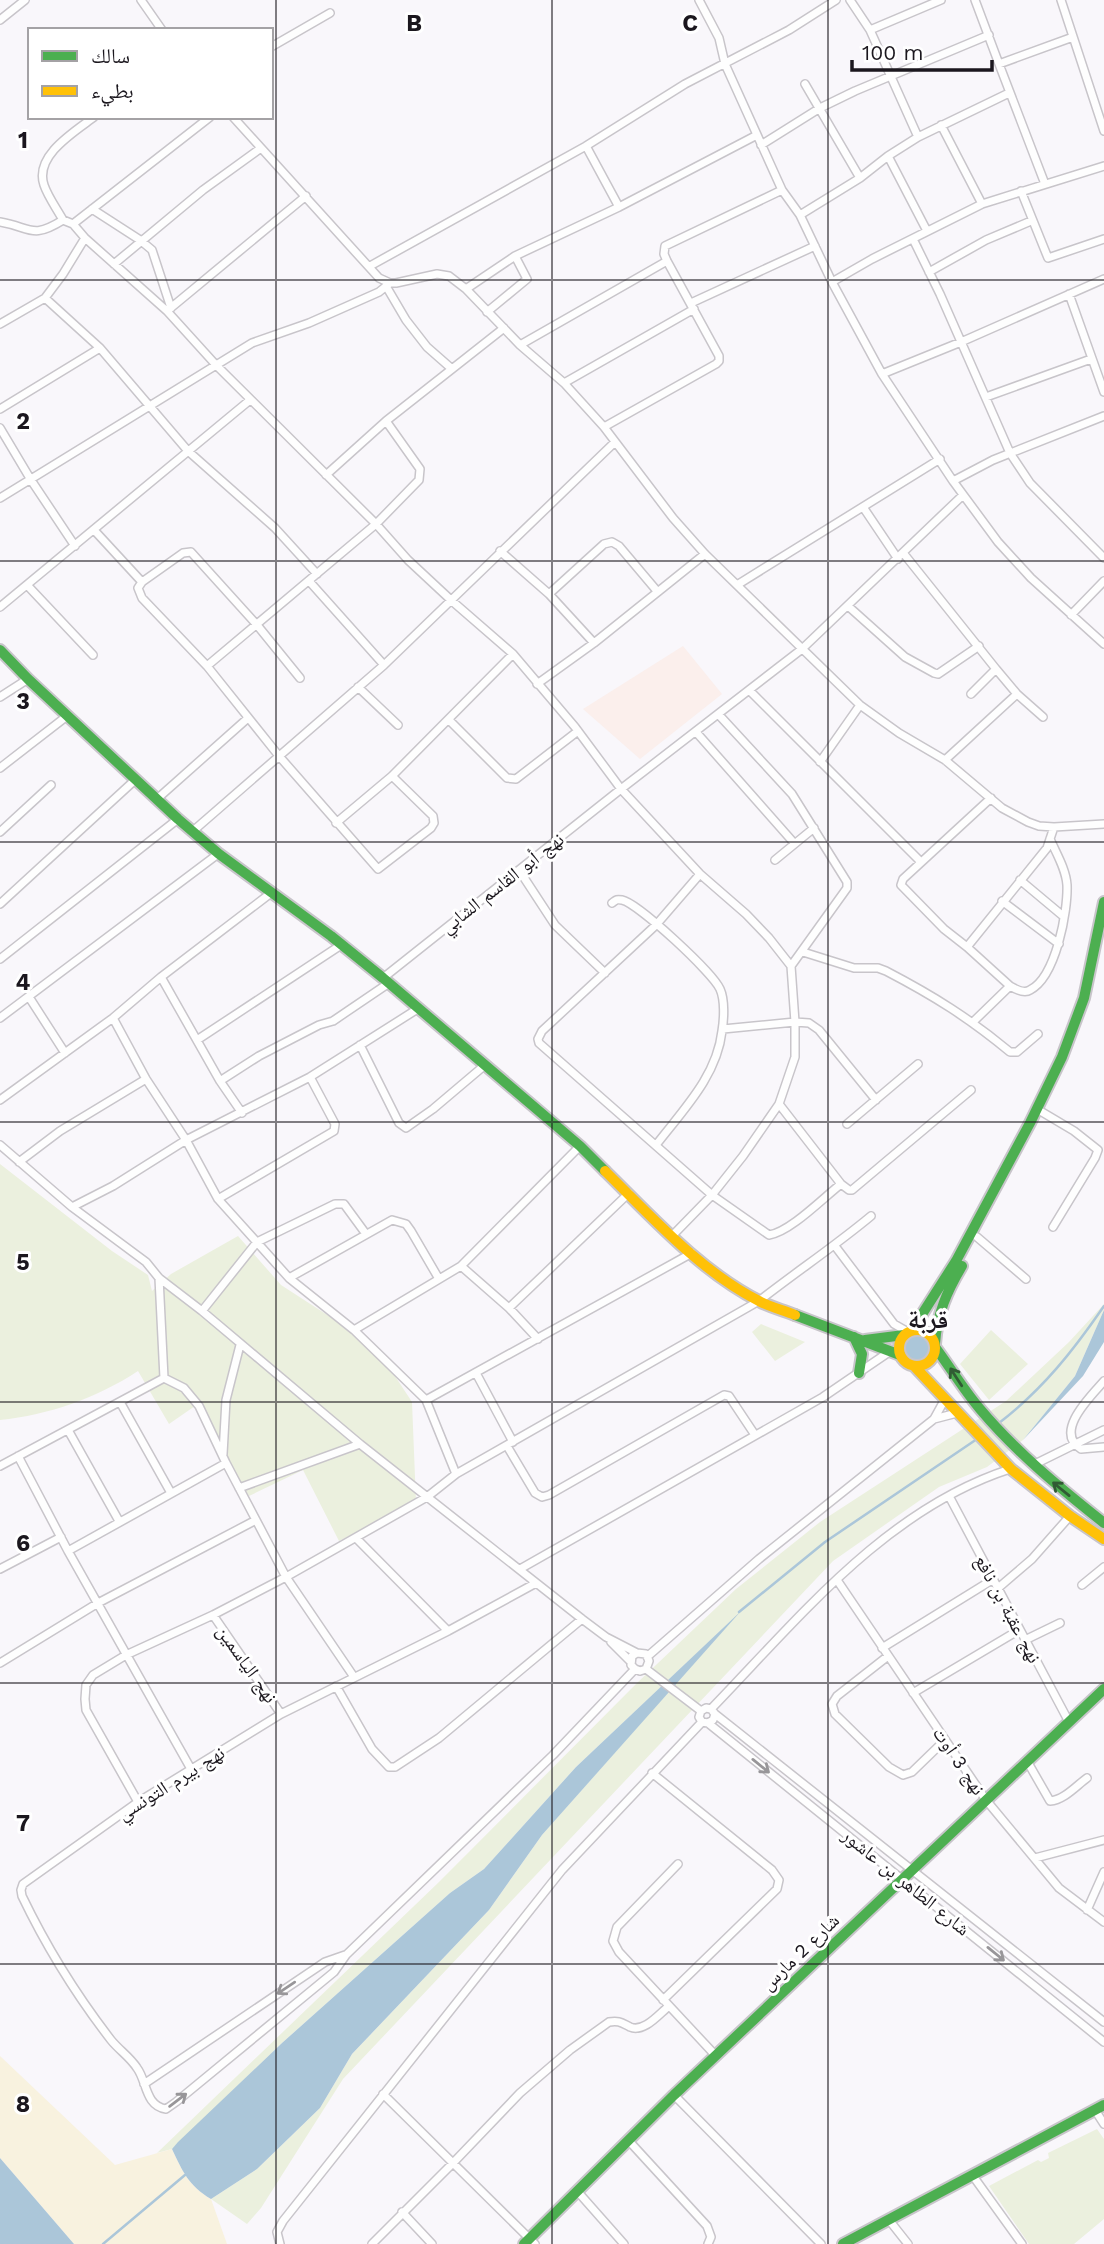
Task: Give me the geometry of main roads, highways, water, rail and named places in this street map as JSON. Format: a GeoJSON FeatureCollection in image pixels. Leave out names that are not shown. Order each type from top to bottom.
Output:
{"type":"FeatureCollection","features":[{"type":"Feature","properties":{"kind":"main road"},"geometry":{"type":"LineString","coordinates":[[0,650],[177,819],[386,980],[580,1146],[672,1236],[713,1270],[759,1301],[859,1339],[894,1354],[915,1367],[1008,1466],[1070,1516],[1104,1539]]}},
{"type":"Feature","properties":{"kind":"main road"},"geometry":{"type":"LineString","coordinates":[[894,1354],[935,1298],[961,1253],[1030,1122],[1070,1038],[1086,987],[1104,902]]}},
{"type":"Feature","properties":{"kind":"main road"},"geometry":{"type":"LineString","coordinates":[[915,1367],[928,1363],[933,1357],[935,1323],[945,1294],[1042,1112],[1075,1040],[1086,1013],[1104,934]]}},
{"type":"Feature","properties":{"kind":"main road"},"geometry":{"type":"LineString","coordinates":[[859,1339],[926,1332],[979,1407],[1032,1465],[1104,1523]]}},
{"type":"Feature","properties":{"kind":"main road"},"geometry":{"type":"LineString","coordinates":[[859,1339],[862,1352],[859,1373]]}},
{"type":"Feature","properties":{"kind":"main road","name":"شارع 2 مارس"},"geometry":{"type":"LineString","coordinates":[[530,2242],[674,2095],[1104,1689]]}},
{"type":"Feature","properties":{"kind":"main road"},"geometry":{"type":"LineString","coordinates":[[843,2244],[1099,2108]]}},
{"type":"Feature","properties":{"kind":"water"},"geometry":{"type":"Polygon","coordinates":[[[1104,1310],[1104,1342],[1083,1376],[1023,1440],[1075,1376],[1104,1310]]]}},
{"type":"Feature","properties":{"kind":"water"},"geometry":{"type":"Polygon","coordinates":[[[918,1334],[928,1338],[932,1348],[928,1358],[918,1362],[908,1358],[904,1348],[908,1338],[918,1334]]]}},
{"type":"Feature","properties":{"kind":"water"},"geometry":{"type":"Polygon","coordinates":[[[741,1611],[542,1835],[489,1910],[352,2054],[320,2108],[257,2169],[211,2199],[197,2189],[183,2171],[172,2149],[178,2142],[282,2043],[450,1893],[484,1869],[576,1767],[741,1611]]]}},
{"type":"Feature","properties":{"kind":"water"},"geometry":{"type":"Polygon","coordinates":[[[0,2158],[74,2244],[0,2244],[0,2158]]]}},
{"type":"Feature","properties":{"kind":"waterway"},"geometry":{"type":"LineString","coordinates":[[999,1423],[1030,1397],[1056,1369],[1104,1306]]}},
{"type":"Feature","properties":{"kind":"waterway"},"geometry":{"type":"LineString","coordinates":[[739,1612],[825,1542],[977,1439]]}},
{"type":"Feature","properties":{"kind":"waterway"},"geometry":{"type":"LineString","coordinates":[[103,2244],[185,2175]]}},
{"type":"Feature","properties":{"kind":"district","name":"قربة"},"geometry":{"type":"Point","coordinates":[928,1319]}}]}
